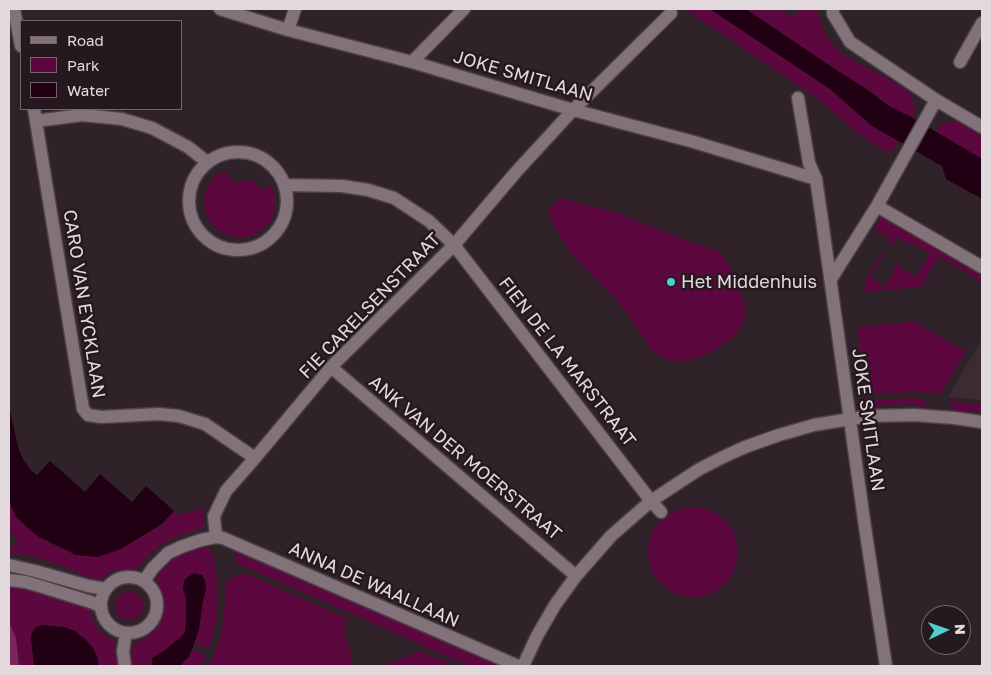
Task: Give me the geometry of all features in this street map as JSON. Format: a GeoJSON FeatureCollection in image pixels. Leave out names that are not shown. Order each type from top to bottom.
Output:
{"type":"FeatureCollection","features":[{"type":"Feature","properties":{"kind":"street"},"geometry":{"type":"LineString","coordinates":[[14,9],[20,41]]}},
{"type":"Feature","properties":{"kind":"street","name":"JOKE SMITLAAN"},"geometry":{"type":"LineString","coordinates":[[220,9],[288,30],[412,62],[574,110],[694,142],[816,179]]}},
{"type":"Feature","properties":{"kind":"street"},"geometry":{"type":"LineString","coordinates":[[288,30],[295,9]]}},
{"type":"Feature","properties":{"kind":"street"},"geometry":{"type":"LineString","coordinates":[[412,62],[464,9]]}},
{"type":"Feature","properties":{"kind":"street"},"geometry":{"type":"LineString","coordinates":[[833,9],[833,14],[850,42],[936,100],[982,128]]}},
{"type":"Feature","properties":{"kind":"street","name":"FIE CARELSENSTRAAT"},"geometry":{"type":"LineString","coordinates":[[216,537],[214,516],[226,491],[330,367],[454,245],[516,172],[574,110],[671,13]]}},
{"type":"Feature","properties":{"kind":"street"},"geometry":{"type":"LineString","coordinates":[[960,62],[982,23]]}},
{"type":"Feature","properties":{"kind":"street","name":"JOKE SMITLAAN"},"geometry":{"type":"LineString","coordinates":[[798,98],[809,163],[816,179],[886,666]]}},
{"type":"Feature","properties":{"kind":"street"},"geometry":{"type":"LineString","coordinates":[[831,279],[877,206],[936,100]]}},
{"type":"Feature","properties":{"kind":"street"},"geometry":{"type":"LineString","coordinates":[[35,115],[82,115],[122,119],[152,128],[188,148],[207,162]]}},
{"type":"Feature","properties":{"kind":"street","name":"CARO VAN EYCKLAAN"},"geometry":{"type":"LineString","coordinates":[[35,115],[83,409],[88,415],[101,417],[159,414],[180,416],[205,424],[255,458]]}},
{"type":"Feature","properties":{"kind":"street"},"geometry":{"type":"LineString","coordinates":[[248,152],[257,155],[273,166],[285,185],[287,202],[284,219],[273,235],[259,246],[240,250],[215,245],[199,231],[191,217],[189,207],[190,189],[194,179],[207,162],[220,154],[248,152]]}},
{"type":"Feature","properties":{"kind":"street","name":"FIEN DE LA MARSTRAAT"},"geometry":{"type":"LineString","coordinates":[[285,185],[342,186],[368,190],[394,198],[429,222],[454,245],[661,512]]}},
{"type":"Feature","properties":{"kind":"street"},"geometry":{"type":"LineString","coordinates":[[877,206],[982,266]]}},
{"type":"Feature","properties":{"kind":"street","name":"ANK VAN DER MOERSTRAAT"},"geometry":{"type":"LineString","coordinates":[[330,367],[576,576]]}},
{"type":"Feature","properties":{"kind":"street"},"geometry":{"type":"LineString","coordinates":[[522,666],[555,605],[576,576],[612,536],[651,501],[698,470],[744,447],[779,434],[814,425],[871,416],[914,415],[982,422]]}},
{"type":"Feature","properties":{"kind":"street"},"geometry":{"type":"LineString","coordinates":[[144,581],[153,568],[168,553],[194,542],[216,537]]}},
{"type":"Feature","properties":{"kind":"street","name":"ANNA DE WAALLAAN"},"geometry":{"type":"LineString","coordinates":[[216,537],[239,544],[518,666]]}},
{"type":"Feature","properties":{"kind":"street"},"geometry":{"type":"LineString","coordinates":[[9,565],[106,589]]}},
{"type":"Feature","properties":{"kind":"street"},"geometry":{"type":"LineString","coordinates":[[126,577],[144,581],[151,588],[155,596],[155,615],[150,624],[142,630],[133,633],[115,630],[103,617],[101,607],[106,589],[118,579],[126,577]]}},
{"type":"Feature","properties":{"kind":"street"},"geometry":{"type":"LineString","coordinates":[[9,580],[26,582],[94,603],[101,607]]}},
{"type":"Feature","properties":{"kind":"street"},"geometry":{"type":"LineString","coordinates":[[125,666],[123,650],[126,633]]}},
{"type":"Feature","properties":{"kind":"shaded area"},"geometry":{"type":"Polygon","coordinates":[[[982,339],[982,400],[948,397],[982,339]]]}},
{"type":"Feature","properties":{"kind":"shaded area"},"geometry":{"type":"Polygon","coordinates":[[[9,622],[16,638],[19,666],[9,666],[9,622]]]}},
{"type":"Feature","properties":{"kind":"green space"},"geometry":{"type":"Polygon","coordinates":[[[685,9],[710,9],[830,89],[872,126],[898,140],[891,154],[855,131],[821,101],[685,9]]]}},
{"type":"Feature","properties":{"kind":"green space"},"geometry":{"type":"Polygon","coordinates":[[[746,9],[780,9],[796,17],[800,9],[816,9],[823,30],[833,45],[847,57],[914,95],[911,100],[915,109],[913,118],[889,106],[746,9]]]}},
{"type":"Feature","properties":{"kind":"green space"},"geometry":{"type":"Polygon","coordinates":[[[955,120],[982,136],[982,159],[936,132],[940,125],[955,120]]]}},
{"type":"Feature","properties":{"kind":"green space"},"geometry":{"type":"Polygon","coordinates":[[[225,171],[234,183],[246,180],[254,181],[261,190],[272,186],[275,208],[272,219],[254,235],[242,238],[230,236],[219,231],[210,222],[205,211],[204,199],[207,187],[214,177],[225,171]]]}},
{"type":"Feature","properties":{"kind":"green space"},"geometry":{"type":"Polygon","coordinates":[[[560,198],[615,212],[718,251],[729,264],[744,301],[745,316],[736,335],[699,358],[669,361],[653,352],[624,309],[572,254],[558,233],[547,211],[560,198]]]}},
{"type":"Feature","properties":{"kind":"green space"},"geometry":{"type":"Polygon","coordinates":[[[882,216],[982,276],[982,282],[939,256],[921,287],[864,292],[866,280],[882,253],[884,254],[870,278],[885,287],[895,271],[893,270],[897,263],[901,266],[900,268],[916,277],[930,253],[897,237],[892,245],[890,244],[885,248],[890,239],[874,229],[882,216]]]}},
{"type":"Feature","properties":{"kind":"green space"},"geometry":{"type":"Polygon","coordinates":[[[918,321],[919,325],[966,351],[941,393],[867,394],[857,327],[918,321]]]}},
{"type":"Feature","properties":{"kind":"green space"},"geometry":{"type":"Polygon","coordinates":[[[924,399],[925,407],[923,410],[919,409],[915,404],[881,405],[877,409],[873,404],[876,400],[924,399]]]}},
{"type":"Feature","properties":{"kind":"green space"},"geometry":{"type":"Polygon","coordinates":[[[948,401],[982,405],[982,412],[969,410],[963,413],[955,412],[948,401]]]}},
{"type":"Feature","properties":{"kind":"green space"},"geometry":{"type":"Polygon","coordinates":[[[9,501],[16,517],[37,535],[62,549],[121,549],[162,524],[174,511],[179,515],[205,508],[204,528],[165,542],[153,551],[135,570],[126,569],[110,572],[99,581],[44,559],[9,553],[9,549],[18,540],[9,530],[9,501]]]}},
{"type":"Feature","properties":{"kind":"green space"},"geometry":{"type":"Polygon","coordinates":[[[693,507],[710,510],[725,520],[735,535],[738,552],[735,569],[725,584],[710,594],[693,597],[676,594],[661,584],[651,569],[648,552],[651,535],[661,520],[676,510],[693,507]]]}},
{"type":"Feature","properties":{"kind":"green space"},"geometry":{"type":"Polygon","coordinates":[[[210,547],[218,590],[216,623],[209,648],[194,643],[199,629],[204,598],[194,573],[186,578],[183,588],[186,599],[185,632],[168,648],[152,658],[152,666],[132,666],[132,647],[157,628],[163,617],[164,600],[158,583],[160,571],[165,564],[184,553],[210,547]]]}},
{"type":"Feature","properties":{"kind":"green space"},"geometry":{"type":"Polygon","coordinates":[[[237,551],[241,551],[499,666],[469,666],[241,565],[235,559],[237,551]]]}},
{"type":"Feature","properties":{"kind":"green space"},"geometry":{"type":"Polygon","coordinates":[[[242,574],[251,576],[346,618],[344,633],[351,653],[351,666],[209,666],[222,630],[225,584],[233,577],[242,574]]]}},
{"type":"Feature","properties":{"kind":"green space"},"geometry":{"type":"Polygon","coordinates":[[[9,586],[46,593],[89,607],[97,628],[112,639],[116,645],[117,666],[19,666],[19,658],[9,622],[9,586]]]}},
{"type":"Feature","properties":{"kind":"green space"},"geometry":{"type":"Polygon","coordinates":[[[129,592],[139,596],[143,606],[139,616],[129,620],[119,616],[115,606],[119,596],[129,592]]]}},
{"type":"Feature","properties":{"kind":"green space"},"geometry":{"type":"Polygon","coordinates":[[[192,650],[206,655],[201,666],[181,666],[188,658],[192,650]]]}},
{"type":"Feature","properties":{"kind":"green space"},"geometry":{"type":"Polygon","coordinates":[[[420,651],[455,666],[382,666],[420,651]]]}},
{"type":"Feature","properties":{"kind":"water"},"geometry":{"type":"Polygon","coordinates":[[[710,9],[746,9],[889,106],[982,159],[982,199],[946,179],[942,166],[872,126],[830,89],[710,9]]]}},
{"type":"Feature","properties":{"kind":"water"},"geometry":{"type":"Polygon","coordinates":[[[9,406],[18,447],[23,459],[37,475],[50,461],[85,492],[100,474],[132,502],[146,486],[174,511],[162,524],[121,549],[98,557],[76,555],[37,536],[16,517],[9,501],[9,406]]]}},
{"type":"Feature","properties":{"kind":"water"},"geometry":{"type":"Polygon","coordinates":[[[194,573],[202,575],[205,580],[206,590],[199,629],[192,650],[181,666],[152,666],[152,658],[168,648],[185,632],[186,599],[183,588],[184,581],[194,573]]]}},
{"type":"Feature","properties":{"kind":"water"},"geometry":{"type":"Polygon","coordinates":[[[43,625],[64,627],[75,631],[93,648],[98,659],[98,666],[34,666],[32,633],[36,627],[43,625]]]}},
{"type":"Feature","properties":{"kind":"place","name":"Het Middenhuis"},"geometry":{"type":"Point","coordinates":[671,282]}}]}
